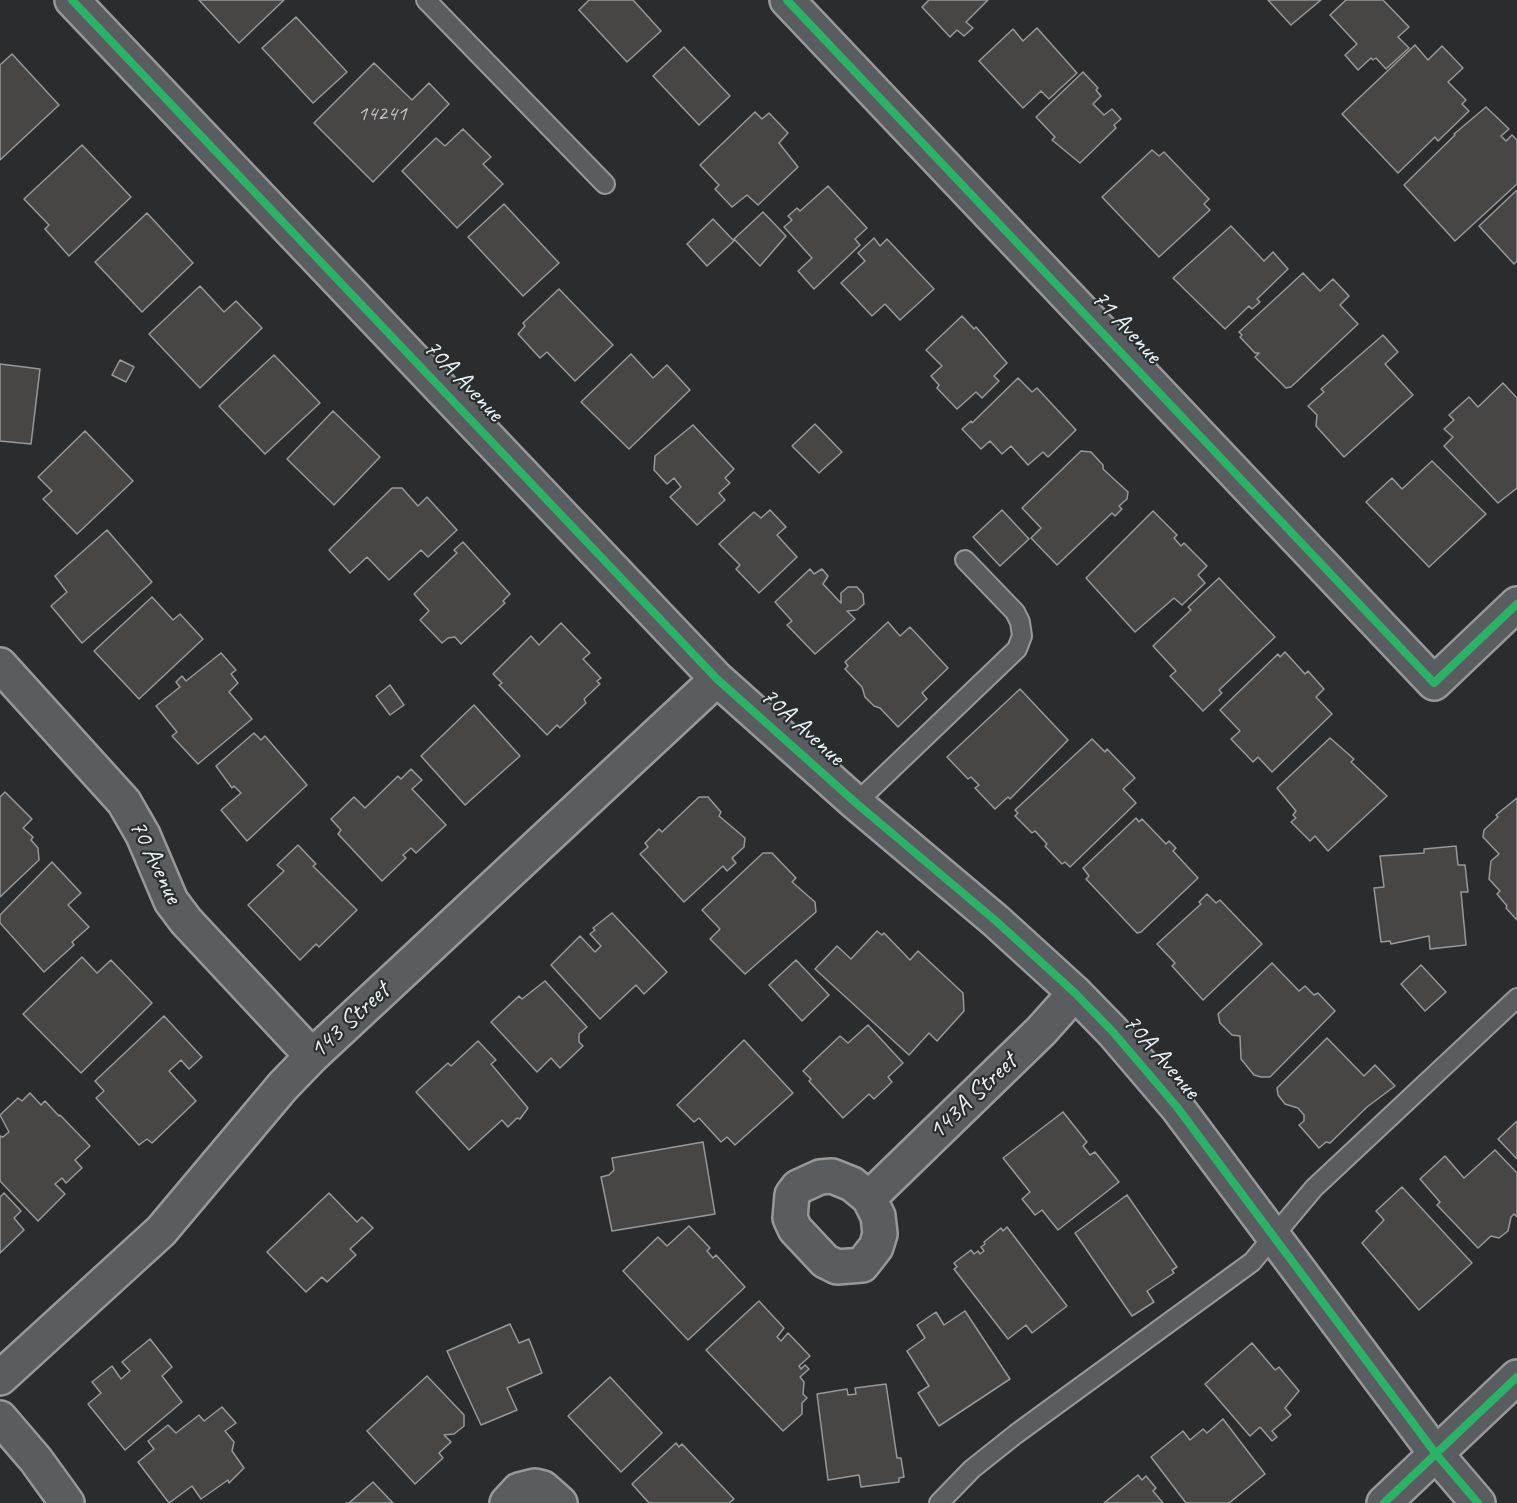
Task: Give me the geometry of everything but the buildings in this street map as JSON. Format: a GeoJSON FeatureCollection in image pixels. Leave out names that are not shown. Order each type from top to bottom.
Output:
{"type":"FeatureCollection","features":[{"type":"Feature","properties":{"kind":"street","name":"70A Avenue"},"geometry":{"type":"LineString","coordinates":[[72,0],[717,679],[856,803],[996,921],[1075,993],[1146,1067],[1436,1454],[1478,1503]]}},
{"type":"Feature","properties":{"kind":"street","name":"71 Avenue"},"geometry":{"type":"LineString","coordinates":[[787,0],[1434,683],[1517,604]]}},
{"type":"Feature","properties":{"kind":"street","name":"70 Avenue"},"geometry":{"type":"LineString","coordinates":[[0,665],[124,802],[143,835],[171,901],[186,921],[312,1056]]}},
{"type":"Feature","properties":{"kind":"street","name":"143 Street"},"geometry":{"type":"LineString","coordinates":[[0,1378],[161,1231],[283,1086],[312,1056],[717,679]]}},
{"type":"Feature","properties":{"kind":"street","name":"143A Street"},"geometry":{"type":"LineString","coordinates":[[869,1198],[1041,1031],[1075,993]]}},
{"type":"Feature","properties":{"kind":"street"},"geometry":{"type":"LineString","coordinates":[[1384,1503],[1517,1377]]}},
{"type":"Feature","properties":{"kind":"street"},"geometry":{"type":"LineString","coordinates":[[0,1418],[36,1460],[67,1503]]}},
{"type":"Feature","properties":{"kind":"street"},"geometry":{"type":"LineString","coordinates":[[507,1503],[519,1490],[535,1486],[543,1488],[561,1503]]}},
{"type":"Feature","properties":{"kind":"lane"},"geometry":{"type":"LineString","coordinates":[[426,0],[605,184]]}},
{"type":"Feature","properties":{"kind":"lane"},"geometry":{"type":"LineString","coordinates":[[856,803],[1017,649],[1022,636],[1020,622],[1015,612],[965,560]]}},
{"type":"Feature","properties":{"kind":"lane"},"geometry":{"type":"LineString","coordinates":[[939,1503],[972,1469],[1016,1434],[1252,1262],[1314,1188],[1517,998]]}},
{"type":"Feature","properties":{"kind":"cycle path"},"geometry":{"type":"LineString","coordinates":[[72,0],[717,679],[856,803],[996,921],[1075,993],[1113,1032],[1177,1107],[1436,1454],[1478,1503]]}},
{"type":"Feature","properties":{"kind":"cycle path"},"geometry":{"type":"LineString","coordinates":[[787,0],[1434,683],[1517,604]]}},
{"type":"Feature","properties":{"kind":"cycle path"},"geometry":{"type":"LineString","coordinates":[[1384,1503],[1517,1377]]}}]}
